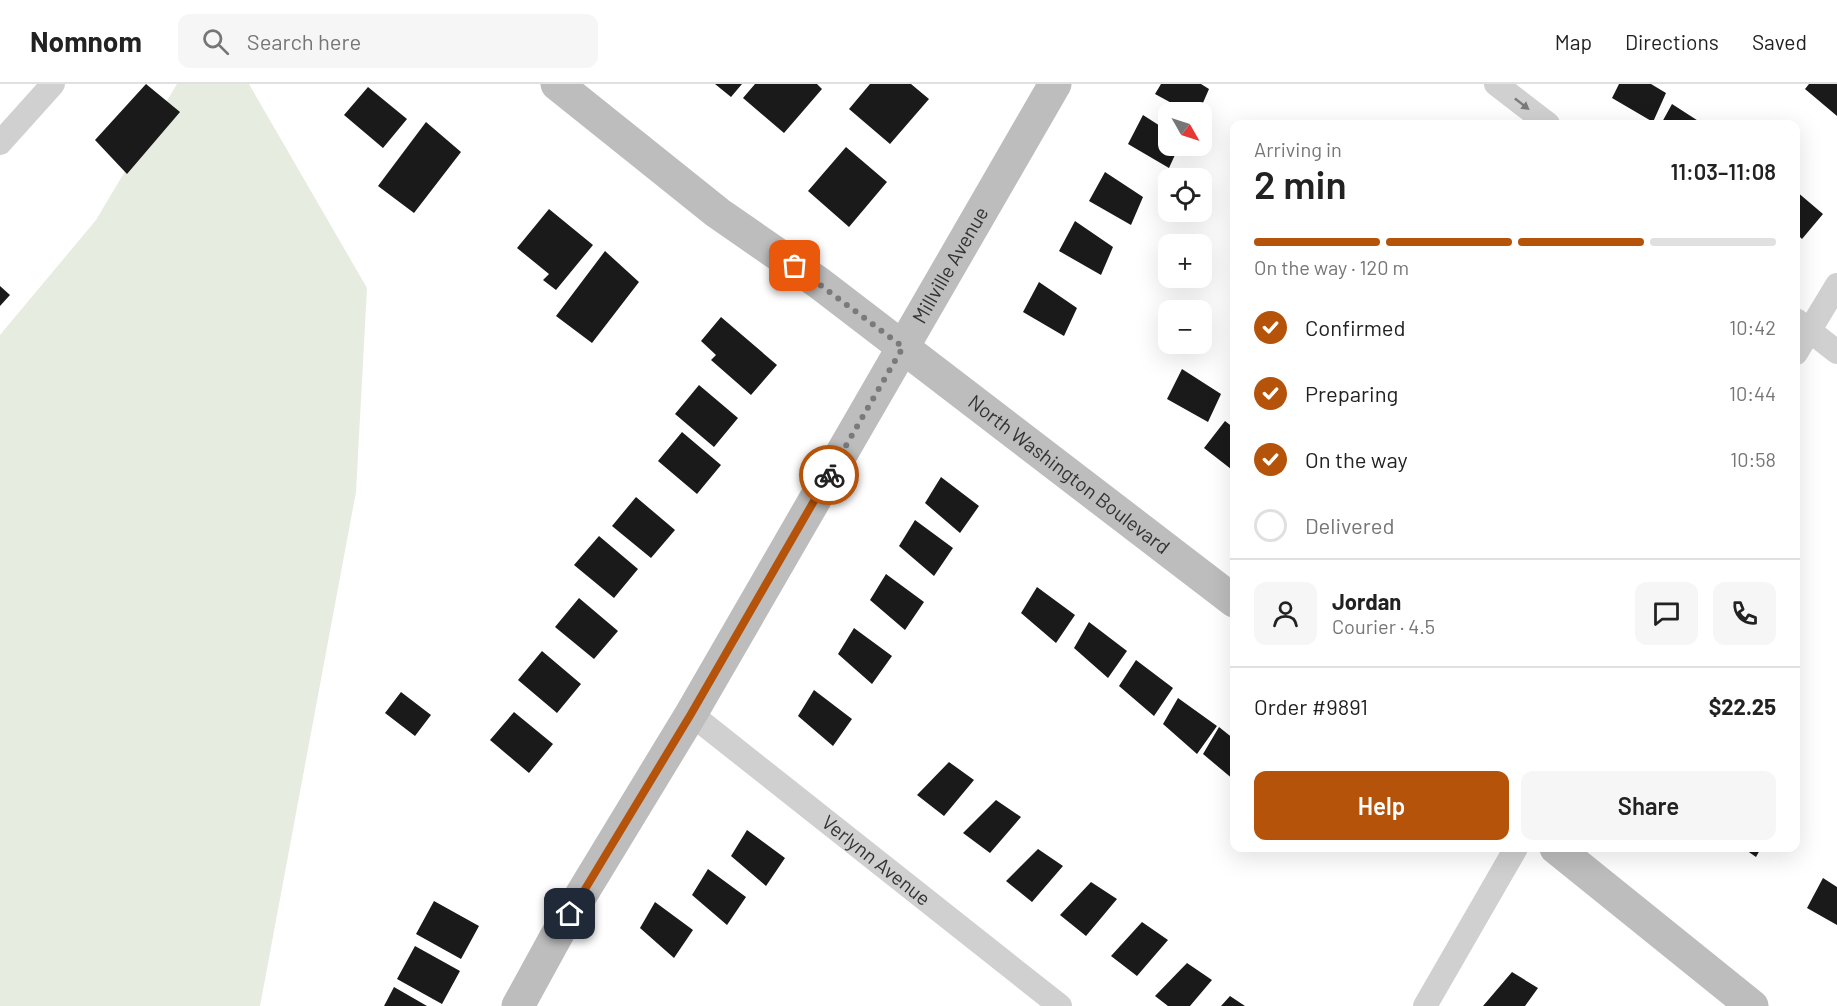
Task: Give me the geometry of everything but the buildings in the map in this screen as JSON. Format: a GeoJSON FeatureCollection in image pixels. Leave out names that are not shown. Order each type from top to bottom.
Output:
{"type":"FeatureCollection","features":[{"type":"Feature","properties":{"kind":"street"},"geometry":{"type":"LineString","coordinates":[[0,143],[53,84]]}},
{"type":"Feature","properties":{"kind":"street","name":"Millville Avenue"},"geometry":{"type":"LineString","coordinates":[[518,1006],[558,933],[691,714],[1055,84]]}},
{"type":"Feature","properties":{"kind":"street"},"geometry":{"type":"LineString","coordinates":[[1496,84],[1543,120]]}},
{"type":"Feature","properties":{"kind":"street","name":"North Washington Boulevard"},"geometry":{"type":"LineString","coordinates":[[562,86],[718,213],[795,266],[903,347],[1230,598]]}},
{"type":"Feature","properties":{"kind":"street"},"geometry":{"type":"LineString","coordinates":[[1837,285],[1802,325],[1837,352]]}},
{"type":"Feature","properties":{"kind":"street","name":"Verlynn Avenue"},"geometry":{"type":"LineString","coordinates":[[691,714],[1060,1006]]}},
{"type":"Feature","properties":{"kind":"street"},"geometry":{"type":"LineString","coordinates":[[1425,1006],[1514,852]]}},
{"type":"Feature","properties":{"kind":"street"},"geometry":{"type":"LineString","coordinates":[[1561,852],[1752,1006]]}},
{"type":"Feature","properties":{"kind":"shaded area"},"geometry":{"type":"Polygon","coordinates":[[[177,84],[249,84],[367,288],[356,492],[260,1006],[0,1006],[0,335],[96,220],[177,84]]]}},
{"type":"Feature","properties":{"kind":"way so far"},"geometry":{"type":"LineString","coordinates":[[795,266],[903,347],[829,475]]}},
{"type":"Feature","properties":{"kind":"route"},"geometry":{"type":"LineString","coordinates":[[570,914],[691,714],[829,475]]}}]}
